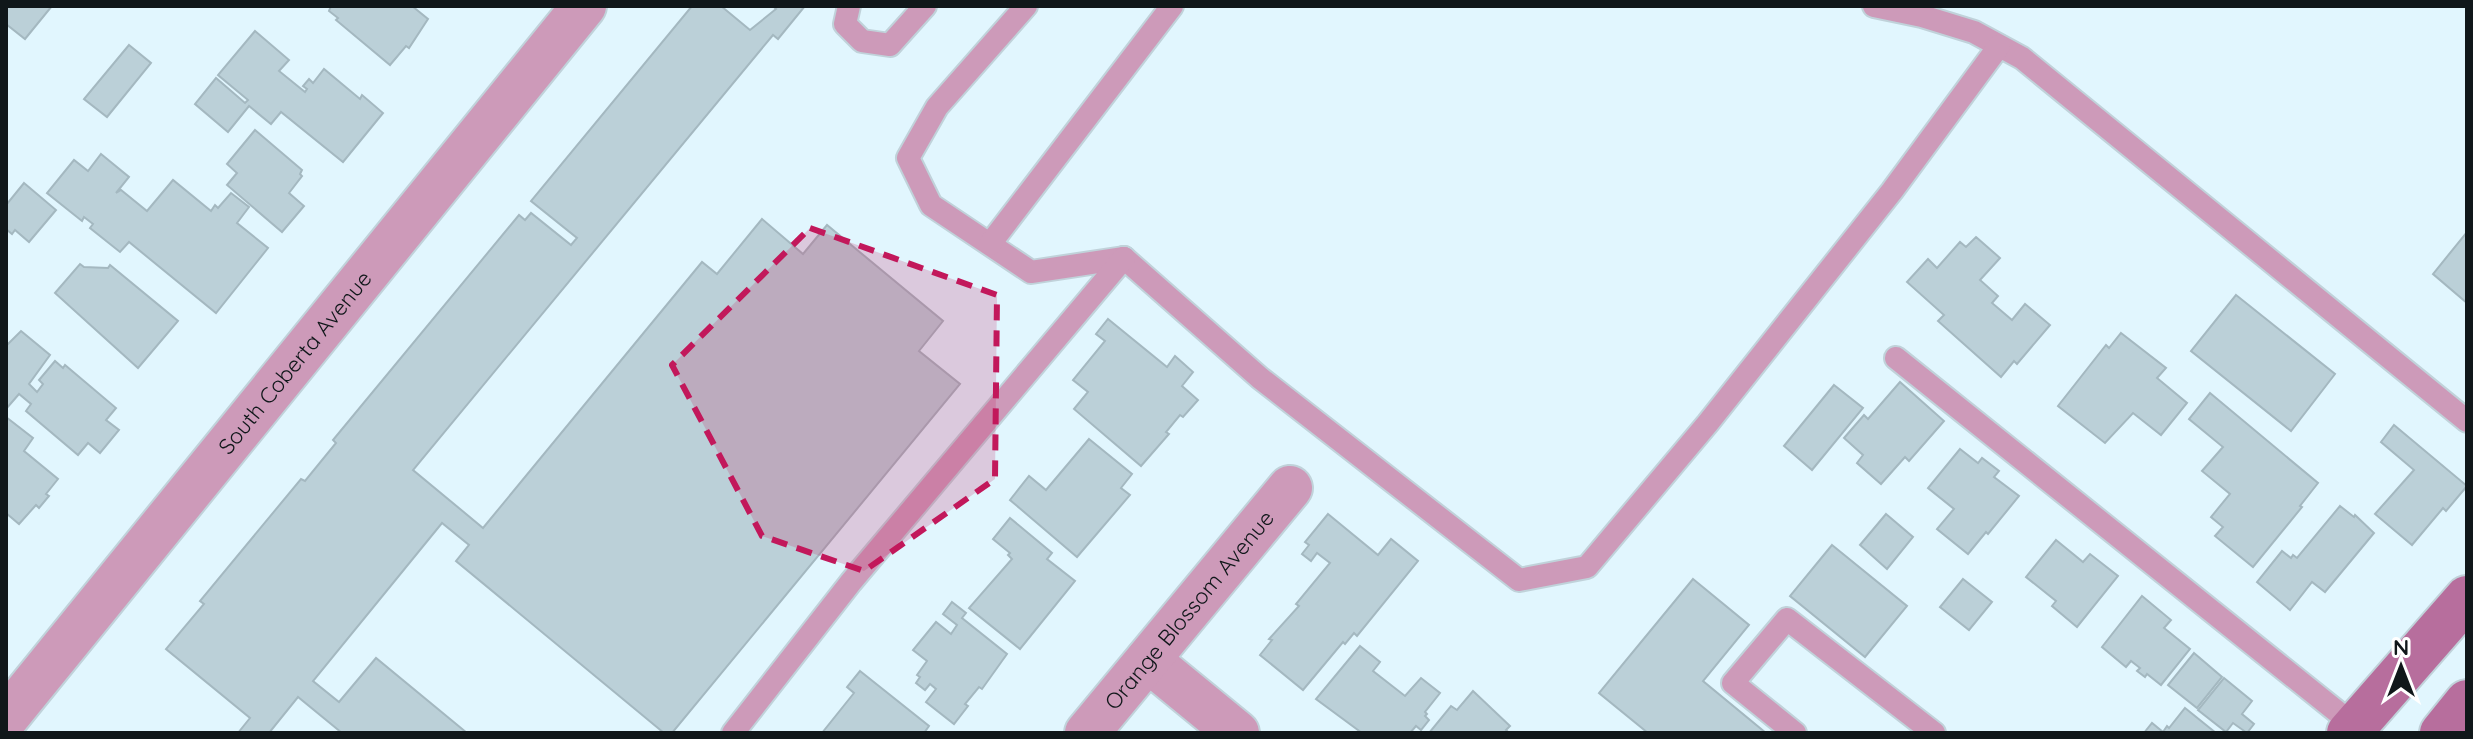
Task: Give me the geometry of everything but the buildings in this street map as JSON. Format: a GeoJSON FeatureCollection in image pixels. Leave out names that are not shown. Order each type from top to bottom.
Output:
{"type":"FeatureCollection","features":[{"type":"Feature","properties":{"kind":"main road"},"geometry":{"type":"LineString","coordinates":[[2352,729],[2467,598]]}},
{"type":"Feature","properties":{"kind":"main road"},"geometry":{"type":"LineString","coordinates":[[2442,733],[2467,702]]}},
{"type":"Feature","properties":{"kind":"street","name":"South Coberta Avenue"},"geometry":{"type":"LineString","coordinates":[[6,718],[584,6]]}},
{"type":"Feature","properties":{"kind":"street","name":"Orange Blossom Avenue"},"geometry":{"type":"LineString","coordinates":[[1087,733],[1290,488]]}},
{"type":"Feature","properties":{"kind":"street"},"geometry":{"type":"LineString","coordinates":[[1148,660],[1237,733]]}},
{"type":"Feature","properties":{"kind":"lane"},"geometry":{"type":"LineString","coordinates":[[849,6],[845,24],[862,41],[890,45],[925,6]]}},
{"type":"Feature","properties":{"kind":"lane"},"geometry":{"type":"LineString","coordinates":[[1026,6],[937,107],[908,158],[931,205],[1031,272],[1124,258],[1270,386],[1519,580],[1587,567],[1708,423],[1873,216],[1999,46]]}},
{"type":"Feature","properties":{"kind":"lane"},"geometry":{"type":"LineString","coordinates":[[990,244],[1172,6]]}},
{"type":"Feature","properties":{"kind":"lane"},"geometry":{"type":"LineString","coordinates":[[1874,6],[1922,16],[1974,32],[2022,58],[2467,421]]}},
{"type":"Feature","properties":{"kind":"lane"},"geometry":{"type":"LineString","coordinates":[[733,733],[851,582],[1124,258]]}},
{"type":"Feature","properties":{"kind":"lane"},"geometry":{"type":"LineString","coordinates":[[1896,358],[2352,729]]}},
{"type":"Feature","properties":{"kind":"lane"},"geometry":{"type":"LineString","coordinates":[[1795,733],[1733,683],[1787,619],[1934,733]]}},
{"type":"Feature","properties":{"kind":"highlighted area"},"geometry":{"type":"Polygon","coordinates":[[[810,228],[997,295],[995,479],[864,571],[762,536],[672,365],[810,228]]]}}]}
